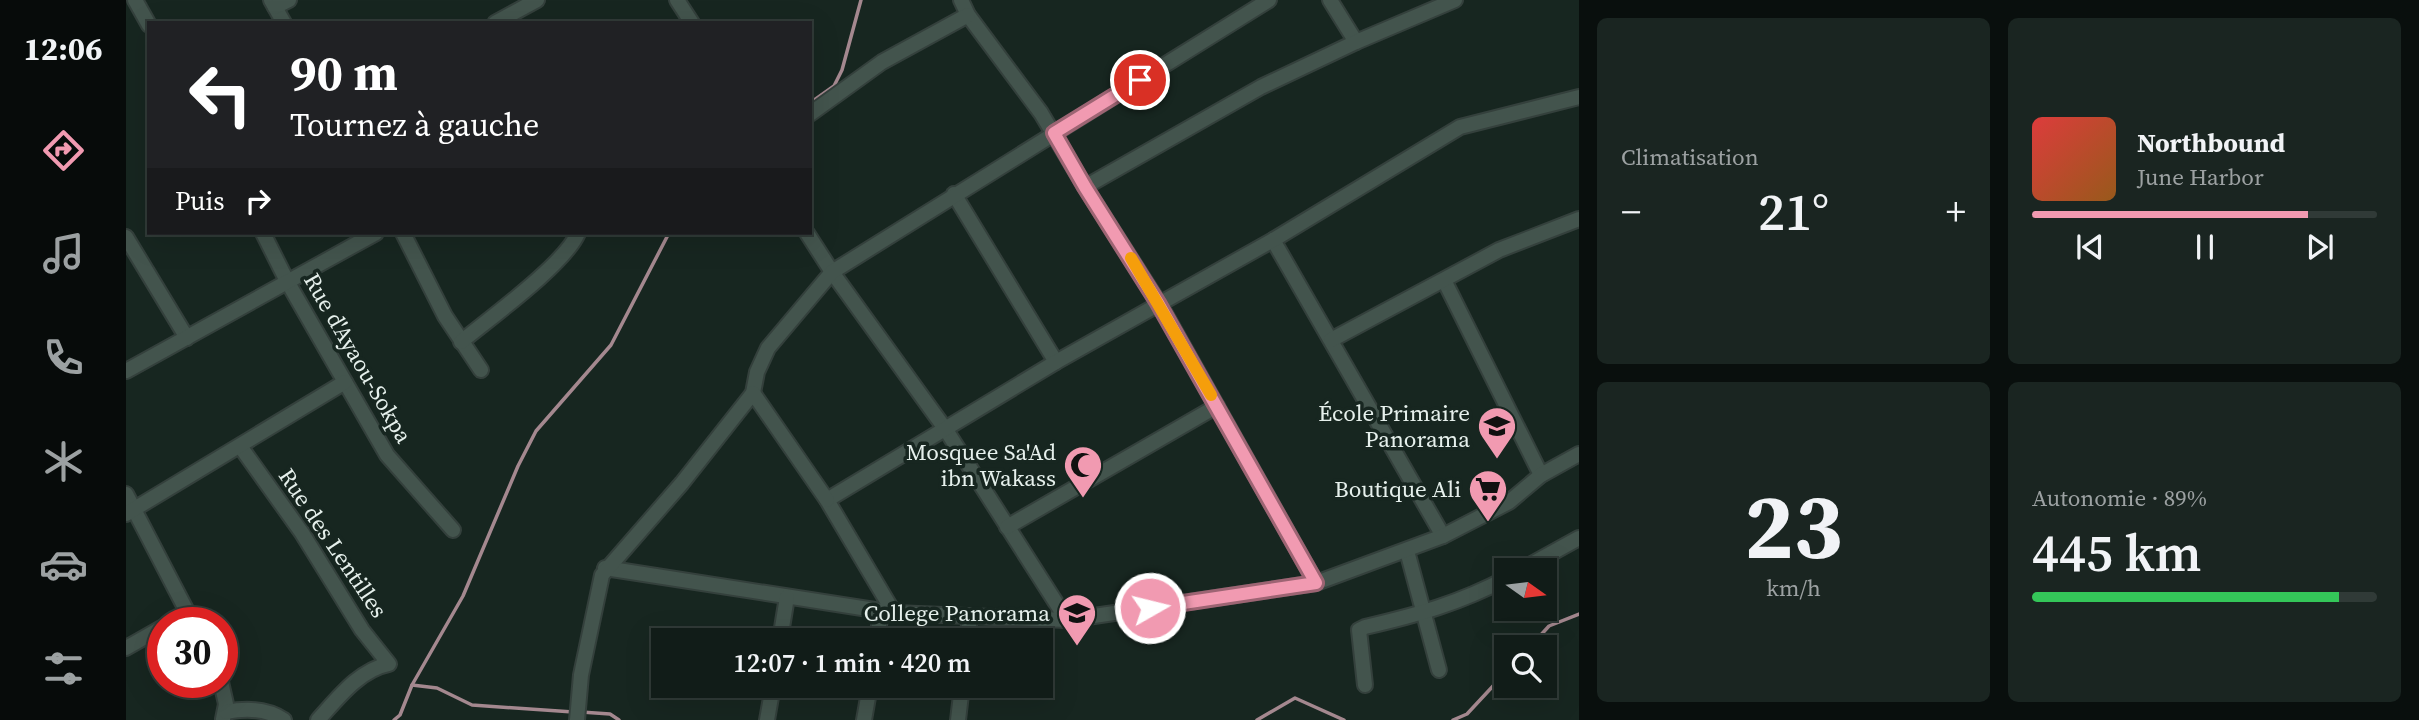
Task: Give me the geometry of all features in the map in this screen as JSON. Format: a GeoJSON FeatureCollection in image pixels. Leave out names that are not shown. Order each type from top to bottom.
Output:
{"type":"FeatureCollection","features":[{"type":"Feature","properties":{"kind":"street"},"geometry":{"type":"LineString","coordinates":[[135,0],[147,21]]}},
{"type":"Feature","properties":{"kind":"street"},"geometry":{"type":"LineString","coordinates":[[283,21],[273,4],[289,0]]}},
{"type":"Feature","properties":{"kind":"street"},"geometry":{"type":"LineString","coordinates":[[499,21],[537,0]]}},
{"type":"Feature","properties":{"kind":"street"},"geometry":{"type":"LineString","coordinates":[[677,0],[691,21]]}},
{"type":"Feature","properties":{"kind":"street"},"geometry":{"type":"LineString","coordinates":[[961,0],[968,15],[1054,133],[1158,303],[1316,583]]}},
{"type":"Feature","properties":{"kind":"street"},"geometry":{"type":"LineString","coordinates":[[577,720],[582,675],[605,568],[682,483],[753,393],[757,372],[768,348],[832,272],[1269,0]]}},
{"type":"Feature","properties":{"kind":"street"},"geometry":{"type":"LineString","coordinates":[[1330,0],[1356,42]]}},
{"type":"Feature","properties":{"kind":"street"},"geometry":{"type":"LineString","coordinates":[[1085,187],[1261,87],[1356,42],[1455,0]]}},
{"type":"Feature","properties":{"kind":"street"},"geometry":{"type":"LineString","coordinates":[[812,113],[882,62],[968,15]]}},
{"type":"Feature","properties":{"kind":"street"},"geometry":{"type":"LineString","coordinates":[[827,500],[1056,362],[1273,240],[1460,127],[1579,97]]}},
{"type":"Feature","properties":{"kind":"street"},"geometry":{"type":"LineString","coordinates":[[954,194],[1056,362]]}},
{"type":"Feature","properties":{"kind":"street"},"geometry":{"type":"LineString","coordinates":[[1331,340],[1499,250],[1579,219]]}},
{"type":"Feature","properties":{"kind":"street","name":"Rue d'Ayaou-Sokpa"},"geometry":{"type":"LineString","coordinates":[[264,235],[287,281],[387,455],[453,530]]}},
{"type":"Feature","properties":{"kind":"street"},"geometry":{"type":"LineString","coordinates":[[126,371],[372,235]]}},
{"type":"Feature","properties":{"kind":"street"},"geometry":{"type":"LineString","coordinates":[[404,235],[445,316],[481,370]]}},
{"type":"Feature","properties":{"kind":"street"},"geometry":{"type":"LineString","coordinates":[[461,342],[554,265],[577,235]]}},
{"type":"Feature","properties":{"kind":"street"},"geometry":{"type":"LineString","coordinates":[[808,235],[946,430],[1067,620]]}},
{"type":"Feature","properties":{"kind":"street"},"geometry":{"type":"LineString","coordinates":[[126,237],[187,338]]}},
{"type":"Feature","properties":{"kind":"street"},"geometry":{"type":"LineString","coordinates":[[1273,240],[1443,536]]}},
{"type":"Feature","properties":{"kind":"street"},"geometry":{"type":"LineString","coordinates":[[1444,280],[1541,475]]}},
{"type":"Feature","properties":{"kind":"street"},"geometry":{"type":"LineString","coordinates":[[130,512],[345,382]]}},
{"type":"Feature","properties":{"kind":"street"},"geometry":{"type":"LineString","coordinates":[[753,393],[827,500],[888,612]]}},
{"type":"Feature","properties":{"kind":"street"},"geometry":{"type":"LineString","coordinates":[[1007,527],[1217,406]]}},
{"type":"Feature","properties":{"kind":"street","name":"Rue des Lentilles"},"geometry":{"type":"LineString","coordinates":[[240,446],[302,533],[362,630],[389,663],[376,666],[360,677],[318,720]]}},
{"type":"Feature","properties":{"kind":"street"},"geometry":{"type":"LineString","coordinates":[[605,568],[888,612],[1067,620],[1316,583],[1443,536],[1508,502],[1541,475],[1579,454]]}},
{"type":"Feature","properties":{"kind":"street"},"geometry":{"type":"LineString","coordinates":[[126,494],[130,512],[184,607]]}},
{"type":"Feature","properties":{"kind":"street"},"geometry":{"type":"LineString","coordinates":[[1543,558],[1579,538]]}},
{"type":"Feature","properties":{"kind":"street"},"geometry":{"type":"LineString","coordinates":[[1407,551],[1439,670]]}},
{"type":"Feature","properties":{"kind":"street"},"geometry":{"type":"LineString","coordinates":[[1365,685],[1359,630],[1425,614],[1459,602],[1494,584]]}},
{"type":"Feature","properties":{"kind":"street"},"geometry":{"type":"LineString","coordinates":[[782,628],[787,597]]}},
{"type":"Feature","properties":{"kind":"street"},"geometry":{"type":"LineString","coordinates":[[882,628],[888,612]]}},
{"type":"Feature","properties":{"kind":"street"},"geometry":{"type":"LineString","coordinates":[[969,628],[970,617]]}},
{"type":"Feature","properties":{"kind":"street"},"geometry":{"type":"LineString","coordinates":[[126,648],[147,636]]}},
{"type":"Feature","properties":{"kind":"street"},"geometry":{"type":"LineString","coordinates":[[222,698],[224,716],[249,709],[264,711],[284,720]]}},
{"type":"Feature","properties":{"kind":"street"},"geometry":{"type":"LineString","coordinates":[[767,720],[771,698]]}},
{"type":"Feature","properties":{"kind":"street"},"geometry":{"type":"LineString","coordinates":[[864,720],[868,698]]}},
{"type":"Feature","properties":{"kind":"street"},"geometry":{"type":"LineString","coordinates":[[958,720],[961,698]]}},
{"type":"Feature","properties":{"kind":"waterway"},"geometry":{"type":"LineString","coordinates":[[812,102],[834,86],[842,70],[861,0]]}},
{"type":"Feature","properties":{"kind":"waterway"},"geometry":{"type":"LineString","coordinates":[[394,720],[400,715],[412,685],[463,596],[518,466],[536,431],[611,345],[668,235]]}},
{"type":"Feature","properties":{"kind":"waterway"},"geometry":{"type":"LineString","coordinates":[[1541,635],[1549,626],[1579,614]]}},
{"type":"Feature","properties":{"kind":"waterway"},"geometry":{"type":"LineString","coordinates":[[412,685],[437,688],[472,705],[573,712]]}},
{"type":"Feature","properties":{"kind":"waterway"},"geometry":{"type":"LineString","coordinates":[[1453,720],[1467,714],[1494,685]]}},
{"type":"Feature","properties":{"kind":"waterway"},"geometry":{"type":"LineString","coordinates":[[1257,720],[1295,698],[1344,720]]}},
{"type":"Feature","properties":{"kind":"waterway"},"geometry":{"type":"LineString","coordinates":[[581,712],[610,714],[619,720]]}},
{"type":"Feature","properties":{"kind":"slow traffic"},"geometry":{"type":"LineString","coordinates":[[1131,258],[1211,395]]}},
{"type":"Feature","properties":{"kind":"place","name":"École Primaire Panorama"},"geometry":{"type":"Point","coordinates":[1497,460]}},
{"type":"Feature","properties":{"kind":"place","name":"Mosquee Sa'Ad ibn Wakass"},"geometry":{"type":"Point","coordinates":[1083,499]}},
{"type":"Feature","properties":{"kind":"place","name":"Boutique Ali"},"geometry":{"type":"Point","coordinates":[1488,523]}},
{"type":"Feature","properties":{"kind":"place","name":"College Panorama"},"geometry":{"type":"Point","coordinates":[1077,647]}},
{"type":"Feature","properties":{"kind":"route"},"geometry":{"type":"LineString","coordinates":[[1140,80],[1054,133],[1158,303],[1316,583],[1150,608]]}}]}
